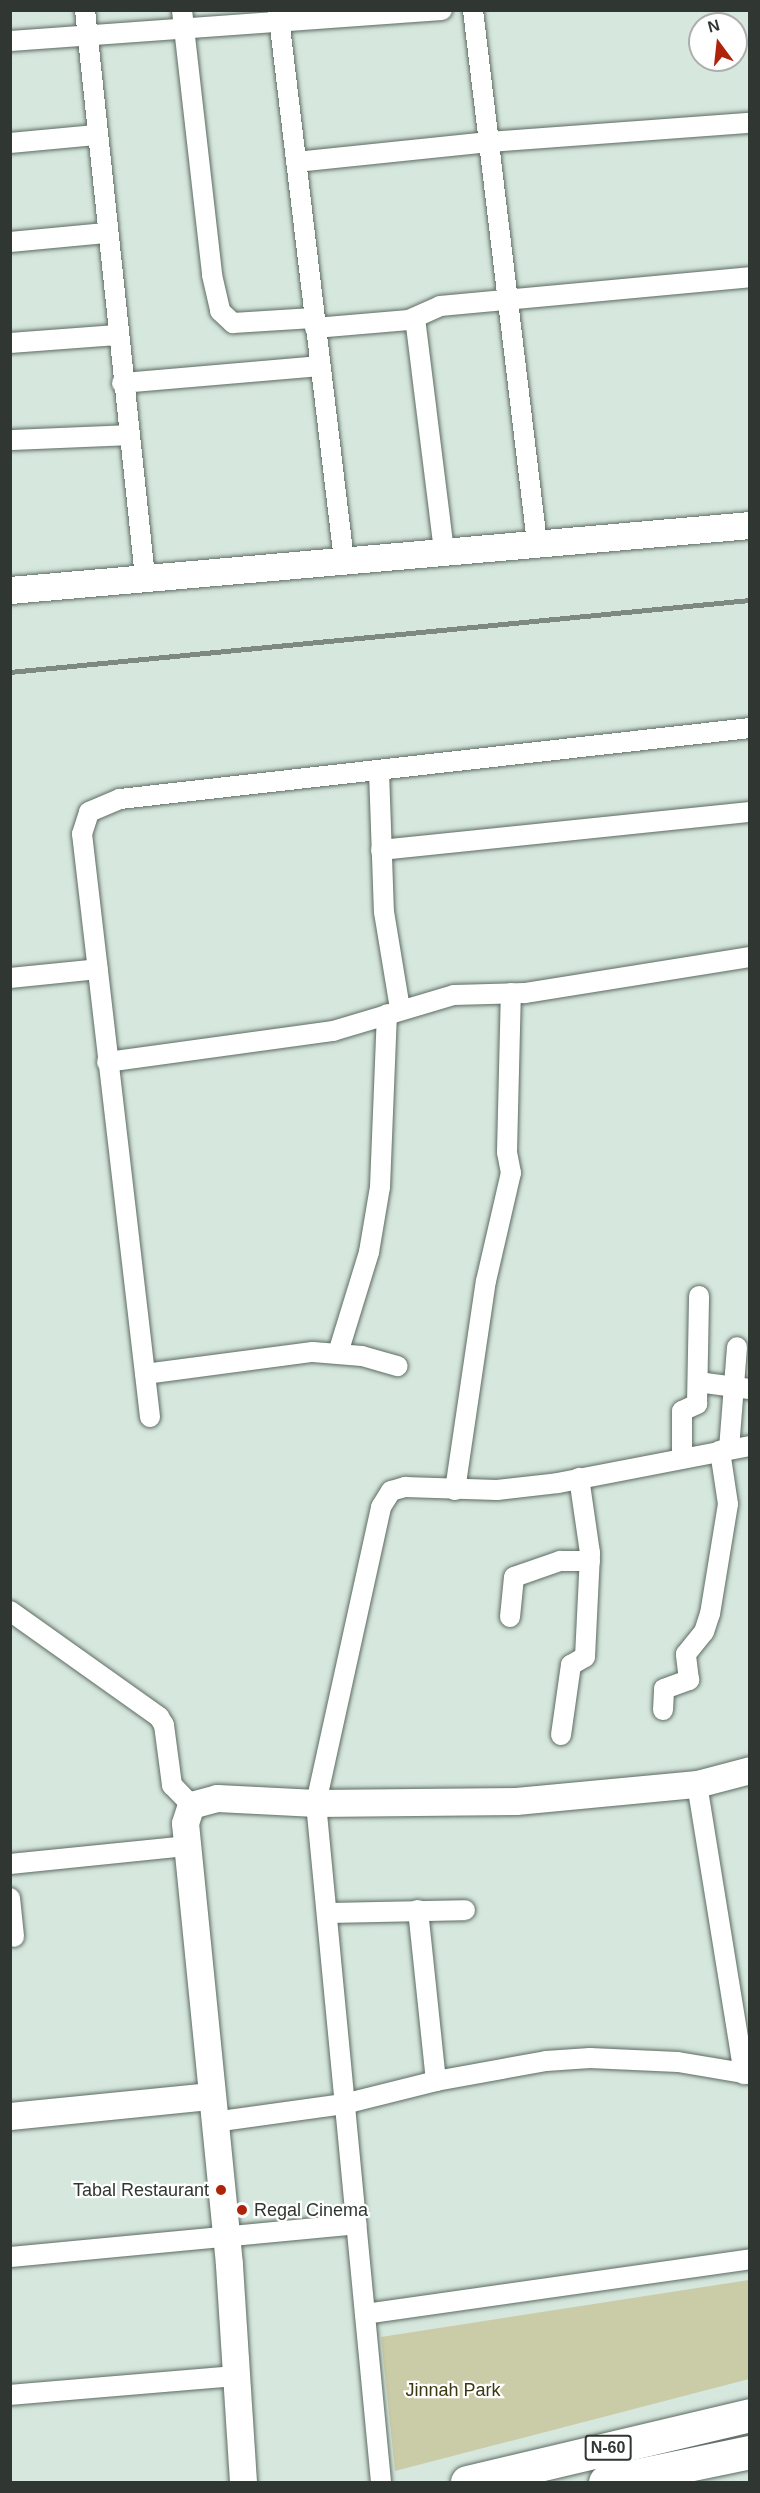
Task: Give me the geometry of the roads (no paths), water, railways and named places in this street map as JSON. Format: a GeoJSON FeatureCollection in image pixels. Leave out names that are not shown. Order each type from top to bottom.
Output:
{"type":"FeatureCollection","features":[{"type":"Feature","properties":{"kind":"highway"},"geometry":{"type":"LineString","coordinates":[[739,2417],[742,2454]]}},
{"type":"Feature","properties":{"kind":"highway","name":"N-60"},"geometry":{"type":"LineString","coordinates":[[467,2482],[739,2417]]}},
{"type":"Feature","properties":{"kind":"highway","name":"N-60"},"geometry":{"type":"LineString","coordinates":[[605,2482],[742,2454]]}},
{"type":"Feature","properties":{"kind":"street"},"geometry":{"type":"LineString","coordinates":[[85,10],[106,233],[145,577]]}},
{"type":"Feature","properties":{"kind":"street"},"geometry":{"type":"LineString","coordinates":[[10,41],[87,34],[182,19],[442,10]]}},
{"type":"Feature","properties":{"kind":"street"},"geometry":{"type":"LineString","coordinates":[[472,10],[510,299],[537,543]]}},
{"type":"Feature","properties":{"kind":"street"},"geometry":{"type":"LineString","coordinates":[[279,16],[319,366],[344,560]]}},
{"type":"Feature","properties":{"kind":"street"},"geometry":{"type":"LineString","coordinates":[[182,19],[213,275],[220,311],[233,323],[314,323],[415,318],[431,307],[750,277]]}},
{"type":"Feature","properties":{"kind":"street"},"geometry":{"type":"LineString","coordinates":[[296,162],[489,142],[750,123]]}},
{"type":"Feature","properties":{"kind":"street"},"geometry":{"type":"LineString","coordinates":[[10,143],[96,135]]}},
{"type":"Feature","properties":{"kind":"street"},"geometry":{"type":"LineString","coordinates":[[10,242],[106,233]]}},
{"type":"Feature","properties":{"kind":"street"},"geometry":{"type":"LineString","coordinates":[[415,318],[444,551]]}},
{"type":"Feature","properties":{"kind":"street"},"geometry":{"type":"LineString","coordinates":[[10,343],[117,335]]}},
{"type":"Feature","properties":{"kind":"street"},"geometry":{"type":"LineString","coordinates":[[122,383],[319,366]]}},
{"type":"Feature","properties":{"kind":"street"},"geometry":{"type":"LineString","coordinates":[[10,440],[128,435]]}},
{"type":"Feature","properties":{"kind":"street"},"geometry":{"type":"LineString","coordinates":[[10,590],[750,525]]}},
{"type":"Feature","properties":{"kind":"street"},"geometry":{"type":"LineString","coordinates":[[150,1417],[82,834],[85,818],[96,807],[120,799],[750,728]]}},
{"type":"Feature","properties":{"kind":"street"},"geometry":{"type":"LineString","coordinates":[[338,1353],[369,1252],[378,1198],[393,1012],[384,912],[379,771]]}},
{"type":"Feature","properties":{"kind":"street"},"geometry":{"type":"LineString","coordinates":[[381,850],[750,812]]}},
{"type":"Feature","properties":{"kind":"street"},"geometry":{"type":"LineString","coordinates":[[107,1062],[303,1036],[454,995],[511,993],[750,957]]}},
{"type":"Feature","properties":{"kind":"street"},"geometry":{"type":"LineString","coordinates":[[10,978],[98,969]]}},
{"type":"Feature","properties":{"kind":"street"},"geometry":{"type":"LineString","coordinates":[[455,1490],[486,1281],[511,1173],[507,1152],[511,993]]}},
{"type":"Feature","properties":{"kind":"street"},"geometry":{"type":"LineString","coordinates":[[682,1458],[682,1411],[697,1407],[699,1296]]}},
{"type":"Feature","properties":{"kind":"street"},"geometry":{"type":"LineString","coordinates":[[663,1710],[664,1689],[689,1680],[686,1654],[704,1632],[710,1614],[728,1504],[724,1450],[742,1388],[737,1347]]}},
{"type":"Feature","properties":{"kind":"street"},"geometry":{"type":"LineString","coordinates":[[144,1374],[296,1353],[338,1353],[398,1366]]}},
{"type":"Feature","properties":{"kind":"street"},"geometry":{"type":"LineString","coordinates":[[698,1382],[742,1388]]}},
{"type":"Feature","properties":{"kind":"street"},"geometry":{"type":"LineString","coordinates":[[381,2482],[316,1803],[381,1507],[391,1491],[405,1487],[497,1490],[579,1478],[750,1446]]}},
{"type":"Feature","properties":{"kind":"street"},"geometry":{"type":"LineString","coordinates":[[561,1735],[571,1665],[585,1657],[590,1561],[579,1478]]}},
{"type":"Feature","properties":{"kind":"street"},"geometry":{"type":"LineString","coordinates":[[510,1617],[514,1577],[560,1561],[590,1561]]}},
{"type":"Feature","properties":{"kind":"street"},"geometry":{"type":"LineString","coordinates":[[10,1611],[159,1717],[164,1725],[172,1785],[191,1805]]}},
{"type":"Feature","properties":{"kind":"street"},"geometry":{"type":"LineString","coordinates":[[191,1805],[218,1798],[316,1803],[516,1801],[697,1784],[750,1770]]}},
{"type":"Feature","properties":{"kind":"street"},"geometry":{"type":"LineString","coordinates":[[10,2116],[344,2104],[436,2081],[546,2061],[590,2058],[678,2062],[747,2074],[697,1784]]}},
{"type":"Feature","properties":{"kind":"street"},"geometry":{"type":"LineString","coordinates":[[191,1805],[185,1823],[225,2239],[243,2482]]}},
{"type":"Feature","properties":{"kind":"street"},"geometry":{"type":"LineString","coordinates":[[10,1864],[188,1846]]}},
{"type":"Feature","properties":{"kind":"street"},"geometry":{"type":"LineString","coordinates":[[10,1898],[14,1937]]}},
{"type":"Feature","properties":{"kind":"street"},"geometry":{"type":"LineString","coordinates":[[418,1910],[436,2081]]}},
{"type":"Feature","properties":{"kind":"street"},"geometry":{"type":"LineString","coordinates":[[327,1913],[465,1910]]}},
{"type":"Feature","properties":{"kind":"street"},"geometry":{"type":"LineString","coordinates":[[10,2257],[225,2239],[356,2224]]}},
{"type":"Feature","properties":{"kind":"street"},"geometry":{"type":"LineString","coordinates":[[365,2314],[750,2259]]}},
{"type":"Feature","properties":{"kind":"street"},"geometry":{"type":"LineString","coordinates":[[10,2395],[234,2376]]}},
{"type":"Feature","properties":{"kind":"railway"},"geometry":{"type":"LineString","coordinates":[[10,672],[750,600]]}},
{"type":"Feature","properties":{"kind":"place","name":"Tabal Restaurant"},"geometry":{"type":"Point","coordinates":[221,2190]}},
{"type":"Feature","properties":{"kind":"place","name":"Regal Cinema"},"geometry":{"type":"Point","coordinates":[242,2210]}},
{"type":"Feature","properties":{"kind":"park label","name":"Jinnah Park"},"geometry":{"type":"Point","coordinates":[453,2390]}}]}
